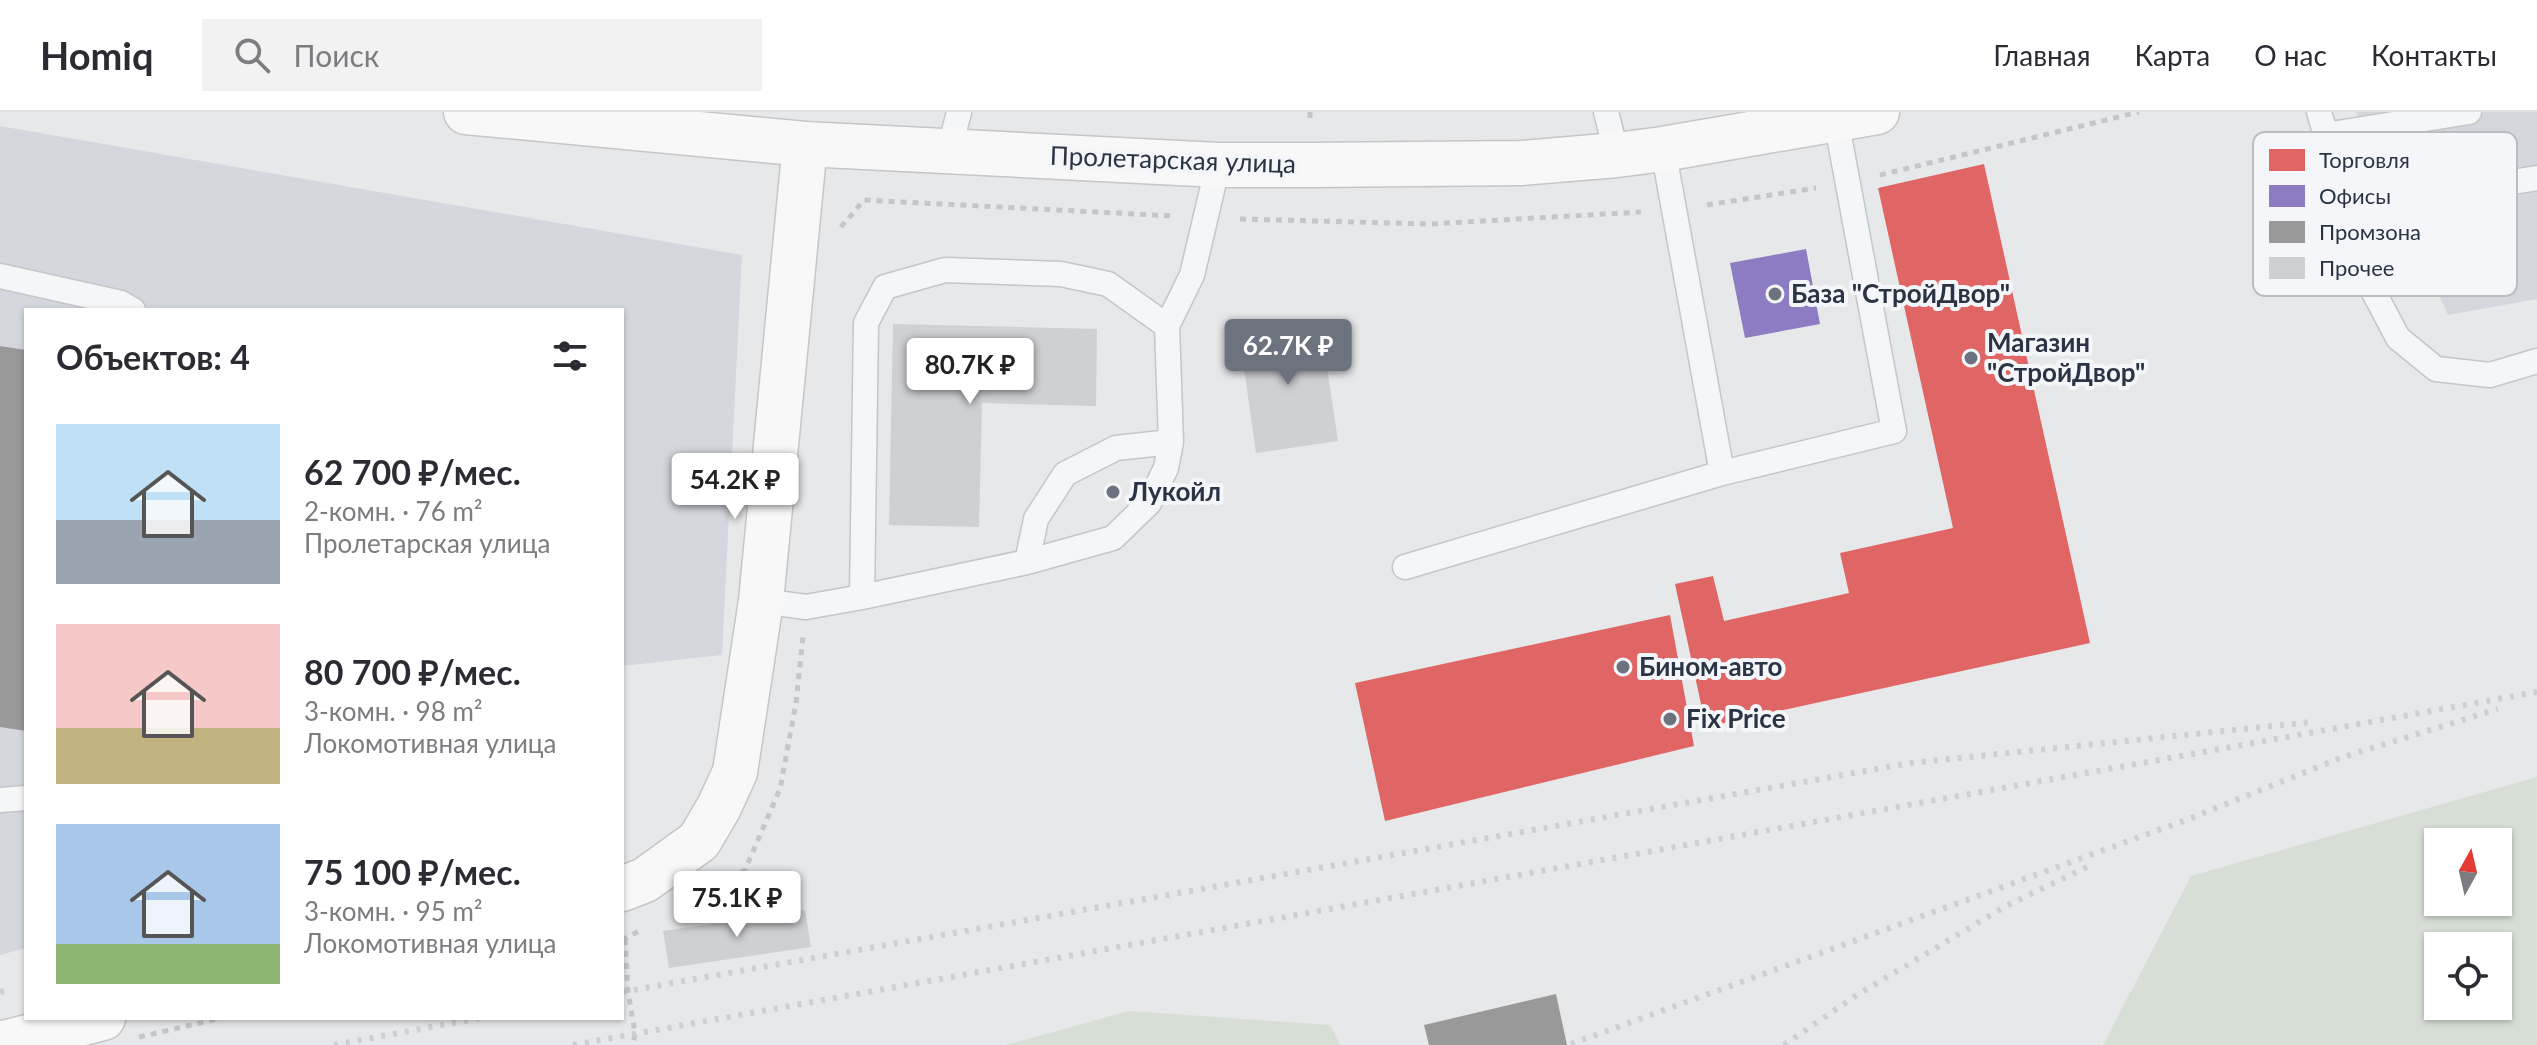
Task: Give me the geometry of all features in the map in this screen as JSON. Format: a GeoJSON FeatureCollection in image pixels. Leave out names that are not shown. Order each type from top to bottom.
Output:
{"type":"FeatureCollection","features":[{"type":"Feature","properties":{"kind":"main road","name":"Пролетарская улица"},"geometry":{"type":"LineString","coordinates":[[466,112],[640,121],[805,144],[954,131],[1218,165],[1521,163],[1663,149],[1857,116]]}},
{"type":"Feature","properties":{"kind":"main road"},"geometry":{"type":"LineString","coordinates":[[624,888],[645,880],[699,841],[735,772],[761,601],[805,144]]}},
{"type":"Feature","properties":{"kind":"main road"},"geometry":{"type":"LineString","coordinates":[[0,1044],[119,1028]]}},
{"type":"Feature","properties":{"kind":"lane"},"geometry":{"type":"LineString","coordinates":[[1606,112],[1617,155]]}},
{"type":"Feature","properties":{"kind":"lane"},"geometry":{"type":"LineString","coordinates":[[2322,123],[2469,112]]}},
{"type":"Feature","properties":{"kind":"lane"},"geometry":{"type":"LineString","coordinates":[[1405,567],[1722,473],[1894,431],[1848,183],[1857,116]]}},
{"type":"Feature","properties":{"kind":"lane"},"geometry":{"type":"LineString","coordinates":[[1663,149],[1722,473]]}},
{"type":"Feature","properties":{"kind":"lane"},"geometry":{"type":"LineString","coordinates":[[761,601],[806,607],[862,597],[1027,562],[1113,538],[1149,503],[1166,468],[1171,442],[1167,326],[1192,275],[1218,165]]}},
{"type":"Feature","properties":{"kind":"lane"},"geometry":{"type":"LineString","coordinates":[[2517,181],[2537,178]]}},
{"type":"Feature","properties":{"kind":"lane"},"geometry":{"type":"LineString","coordinates":[[862,597],[866,323],[885,287],[945,270],[1061,274],[1108,284],[1167,326]]}},
{"type":"Feature","properties":{"kind":"lane"},"geometry":{"type":"LineString","coordinates":[[0,276],[121,303],[130,308]]}},
{"type":"Feature","properties":{"kind":"lane"},"geometry":{"type":"LineString","coordinates":[[2376,296],[2398,338],[2436,369],[2490,375],[2537,361]]}},
{"type":"Feature","properties":{"kind":"lane"},"geometry":{"type":"LineString","coordinates":[[1027,562],[1036,519],[1065,474],[1116,448],[1171,442]]}},
{"type":"Feature","properties":{"kind":"lane"},"geometry":{"type":"LineString","coordinates":[[0,800],[24,798]]}},
{"type":"Feature","properties":{"kind":"path"},"geometry":{"type":"LineString","coordinates":[[834,235],[864,200],[1206,217],[1430,224],[1676,210],[1848,183],[2139,112]]}},
{"type":"Feature","properties":{"kind":"path"},"geometry":{"type":"LineString","coordinates":[[705,893],[745,870],[780,789],[796,703],[806,607]]}},
{"type":"Feature","properties":{"kind":"path"},"geometry":{"type":"LineString","coordinates":[[624,938],[652,923]]}},
{"type":"Feature","properties":{"kind":"path"},"geometry":{"type":"LineString","coordinates":[[624,949],[635,1033],[633,1045]]}},
{"type":"Feature","properties":{"kind":"path"},"geometry":{"type":"LineString","coordinates":[[119,1028],[201,1020]]}},
{"type":"Feature","properties":{"kind":"shaded area"},"geometry":{"type":"Polygon","coordinates":[[[2356,112],[2537,112],[2537,299],[2448,315],[2439,296],[2517,296],[2517,132],[2365,132],[2356,112]]]}},
{"type":"Feature","properties":{"kind":"shaded area"},"geometry":{"type":"Polygon","coordinates":[[[0,126],[742,255],[722,655],[624,666],[624,308],[24,308],[24,949],[0,955],[0,126]]]}},
{"type":"Feature","properties":{"kind":"shaded area"},"geometry":{"type":"Polygon","coordinates":[[[2537,777],[2537,1045],[2103,1045],[2191,876],[2537,777]]]}},
{"type":"Feature","properties":{"kind":"shaded area"},"geometry":{"type":"Polygon","coordinates":[[[1129,1011],[1330,1025],[1340,1045],[1006,1045],[1129,1011]]]}},
{"type":"Feature","properties":{"kind":"building: Торговля","name":"Магазин \"СтройДвор\""},"geometry":{"type":"Polygon","coordinates":[[[1984,164],[2090,643],[1706,727],[1675,584],[1713,576],[1724,621],[1849,593],[1840,553],[1953,528],[1878,188],[1984,164]]]}},
{"type":"Feature","properties":{"kind":"building: Торговля"},"geometry":{"type":"Polygon","coordinates":[[[1670,615],[1694,746],[1385,821],[1355,683],[1670,615]]]}},
{"type":"Feature","properties":{"kind":"building: Офисы","name":"База \"СтройДвор\""},"geometry":{"type":"Polygon","coordinates":[[[1806,249],[1820,324],[1745,338],[1730,263],[1806,249]]]}},
{"type":"Feature","properties":{"kind":"building: Промзона"},"geometry":{"type":"Polygon","coordinates":[[[0,346],[24,350],[24,731],[0,727],[0,346]]]}},
{"type":"Feature","properties":{"kind":"building: Промзона"},"geometry":{"type":"Polygon","coordinates":[[[1556,994],[1567,1045],[1429,1045],[1424,1025],[1556,994]]]}},
{"type":"Feature","properties":{"kind":"building: Прочее"},"geometry":{"type":"Polygon","coordinates":[[[1320,321],[1338,441],[1256,453],[1239,333],[1320,321]]]}},
{"type":"Feature","properties":{"kind":"building: Прочее"},"geometry":{"type":"Polygon","coordinates":[[[893,324],[1097,329],[1096,406],[982,403],[979,527],[889,525],[893,324]]]}},
{"type":"Feature","properties":{"kind":"building: Прочее"},"geometry":{"type":"Polygon","coordinates":[[[805,910],[811,947],[669,968],[663,931],[805,910]]]}},
{"type":"Feature","properties":{"kind":"railway"},"geometry":{"type":"LineString","coordinates":[[573,1045],[2537,692]]}},
{"type":"Feature","properties":{"kind":"railway"},"geometry":{"type":"LineString","coordinates":[[1571,1044],[2189,819],[2340,758],[2498,709]]}},
{"type":"Feature","properties":{"kind":"railway"},"geometry":{"type":"LineString","coordinates":[[624,992],[1910,763],[2312,722]]}},
{"type":"Feature","properties":{"kind":"railway"},"geometry":{"type":"LineString","coordinates":[[1784,1045],[1857,995],[2006,906],[2091,865]]}},
{"type":"Feature","properties":{"kind":"railway"},"geometry":{"type":"LineString","coordinates":[[0,992],[7,990]]}},
{"type":"Feature","properties":{"kind":"railway"},"geometry":{"type":"LineString","coordinates":[[334,1045],[469,1020]]}},
{"type":"Feature","properties":{"kind":"place","name":"База \"СтройДвор\""},"geometry":{"type":"Point","coordinates":[1775,294]}},
{"type":"Feature","properties":{"kind":"place","name":"Магазин \"СтройДвор\""},"geometry":{"type":"Point","coordinates":[1971,358]}},
{"type":"Feature","properties":{"kind":"place","name":"Лукойл"},"geometry":{"type":"Point","coordinates":[1113,492]}},
{"type":"Feature","properties":{"kind":"place","name":"Бином-авто"},"geometry":{"type":"Point","coordinates":[1623,667]}},
{"type":"Feature","properties":{"kind":"place","name":"Fix Price"},"geometry":{"type":"Point","coordinates":[1670,719]}}]}
